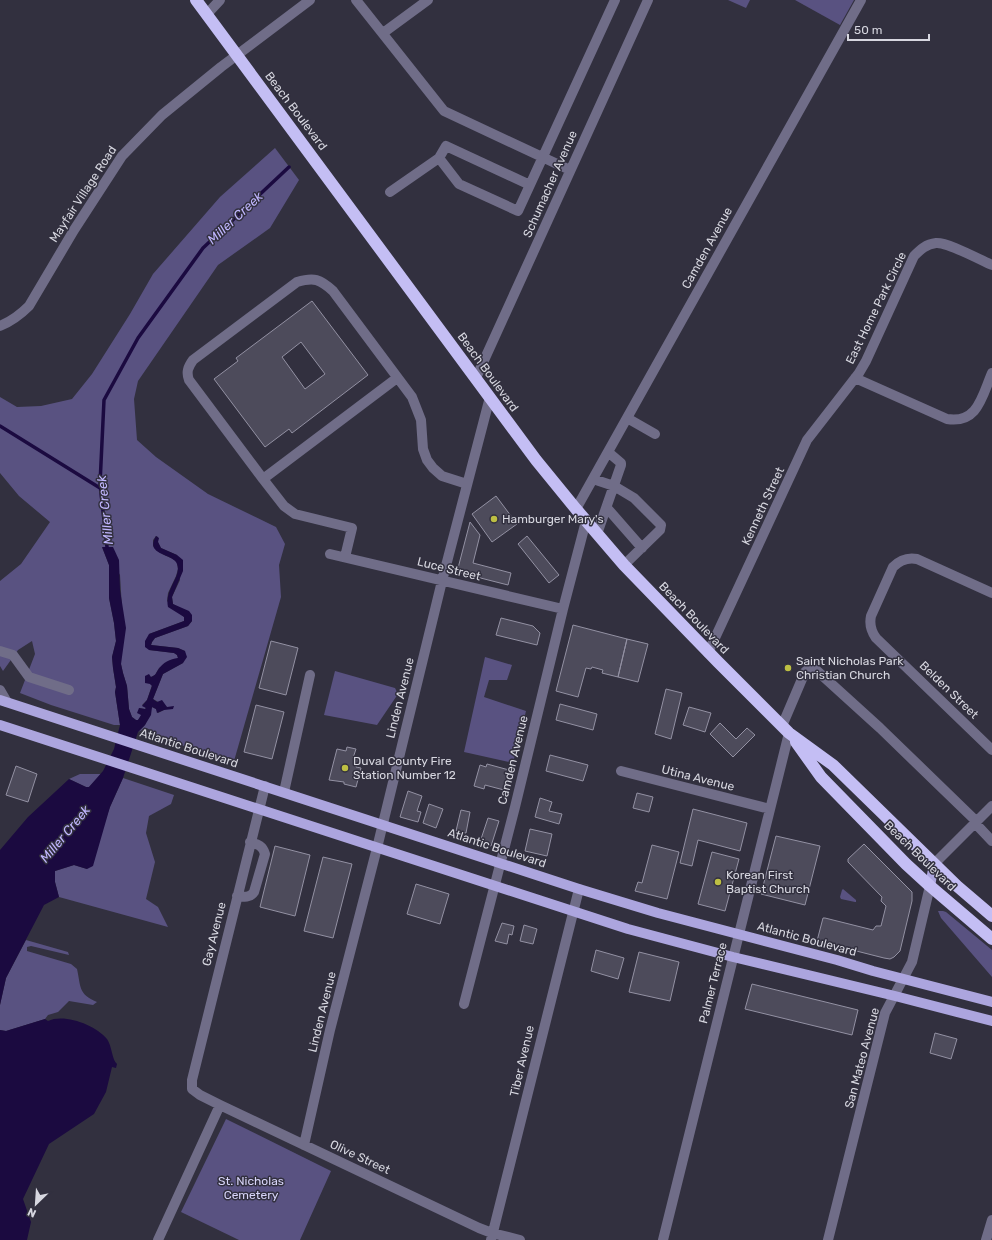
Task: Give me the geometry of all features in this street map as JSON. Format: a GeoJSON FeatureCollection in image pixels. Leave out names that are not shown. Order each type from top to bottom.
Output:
{"type":"FeatureCollection","features":[{"type":"Feature","properties":{"kind":"highway","name":"Beach Boulevard"},"geometry":{"type":"LineString","coordinates":[[196,0],[536,460],[597,534],[624,565],[708,653],[785,730],[821,777],[930,886],[992,939]]}},
{"type":"Feature","properties":{"kind":"highway","name":"Beach Boulevard"},"geometry":{"type":"LineString","coordinates":[[785,730],[832,765],[957,886],[992,916]]}},
{"type":"Feature","properties":{"kind":"main road","name":"Atlantic Boulevard"},"geometry":{"type":"LineString","coordinates":[[4,701],[579,889],[658,913],[992,1002]]}},
{"type":"Feature","properties":{"kind":"main road"},"geometry":{"type":"LineString","coordinates":[[0,725],[628,929],[733,957],[992,1021]]}},
{"type":"Feature","properties":{"kind":"main road","name":"San Mateo Avenue"},"geometry":{"type":"LineString","coordinates":[[930,886],[934,864]]}},
{"type":"Feature","properties":{"kind":"street"},"geometry":{"type":"LineString","coordinates":[[207,14],[220,0]]}},
{"type":"Feature","properties":{"kind":"street","name":"Mayfair Village Road"},"geometry":{"type":"LineString","coordinates":[[0,326],[20,316],[29,306],[74,230],[122,156],[162,114],[310,0]]}},
{"type":"Feature","properties":{"kind":"street"},"geometry":{"type":"LineString","coordinates":[[356,0],[444,110],[570,170]]}},
{"type":"Feature","properties":{"kind":"street"},"geometry":{"type":"LineString","coordinates":[[382,33],[428,0]]}},
{"type":"Feature","properties":{"kind":"street"},"geometry":{"type":"LineString","coordinates":[[439,158],[459,184],[518,210],[615,0]]}},
{"type":"Feature","properties":{"kind":"street","name":"Schumacher Avenue"},"geometry":{"type":"LineString","coordinates":[[476,378],[648,0]]}},
{"type":"Feature","properties":{"kind":"street","name":"Camden Avenue"},"geometry":{"type":"LineString","coordinates":[[576,509],[861,0]]}},
{"type":"Feature","properties":{"kind":"street"},"geometry":{"type":"LineString","coordinates":[[390,192],[439,158],[446,146],[530,185]]}},
{"type":"Feature","properties":{"kind":"street","name":"East Home Park Circle"},"geometry":{"type":"LineString","coordinates":[[855,378],[866,361],[914,256],[921,249],[936,243],[944,244],[992,265]]}},
{"type":"Feature","properties":{"kind":"street"},"geometry":{"type":"LineString","coordinates":[[345,557],[352,528],[295,514],[284,506],[189,380],[187,374],[188,366],[192,360],[297,282],[306,279],[316,279],[326,284],[333,291],[412,397],[421,420],[423,449],[427,460],[442,476],[467,484]]}},
{"type":"Feature","properties":{"kind":"street"},"geometry":{"type":"LineString","coordinates":[[855,378],[947,419],[956,420],[964,419],[976,408],[992,373]]}},
{"type":"Feature","properties":{"kind":"street"},"geometry":{"type":"LineString","coordinates":[[263,479],[397,378]]}},
{"type":"Feature","properties":{"kind":"street","name":"Kenneth Street"},"geometry":{"type":"LineString","coordinates":[[708,653],[807,440],[855,378]]}},
{"type":"Feature","properties":{"kind":"street","name":"Linden Avenue"},"geometry":{"type":"LineString","coordinates":[[304,1145],[330,1030],[377,848],[442,581],[490,397]]}},
{"type":"Feature","properties":{"kind":"street"},"geometry":{"type":"LineString","coordinates":[[627,418],[655,434]]}},
{"type":"Feature","properties":{"kind":"street"},"geometry":{"type":"LineString","coordinates":[[597,534],[622,465],[621,462],[608,452]]}},
{"type":"Feature","properties":{"kind":"street"},"geometry":{"type":"LineString","coordinates":[[593,479],[614,486],[634,498],[661,525],[660,530],[624,565]]}},
{"type":"Feature","properties":{"kind":"street"},"geometry":{"type":"LineString","coordinates":[[607,508],[642,548]]}},
{"type":"Feature","properties":{"kind":"street","name":"Camden Avenue"},"geometry":{"type":"LineString","coordinates":[[464,1004],[586,521]]}},
{"type":"Feature","properties":{"kind":"street","name":"Luce Street"},"geometry":{"type":"LineString","coordinates":[[330,554],[563,609]]}},
{"type":"Feature","properties":{"kind":"street","name":"Belden Street"},"geometry":{"type":"LineString","coordinates":[[992,593],[917,559],[904,559],[898,562],[894,567],[871,616],[870,623],[876,638],[992,750]]}},
{"type":"Feature","properties":{"kind":"street"},"geometry":{"type":"LineString","coordinates":[[0,651],[13,655],[29,677],[69,690]]}},
{"type":"Feature","properties":{"kind":"street","name":"Palmer Terrace"},"geometry":{"type":"LineString","coordinates":[[663,1240],[770,809],[785,730],[805,672],[810,668],[815,669],[880,728],[976,822]]}},
{"type":"Feature","properties":{"kind":"street"},"geometry":{"type":"LineString","coordinates":[[284,792],[310,675]]}},
{"type":"Feature","properties":{"kind":"street"},"geometry":{"type":"LineString","coordinates":[[0,690],[4,701]]}},
{"type":"Feature","properties":{"kind":"street","name":"Utina Avenue"},"geometry":{"type":"LineString","coordinates":[[621,771],[770,809]]}},
{"type":"Feature","properties":{"kind":"street","name":"Gay Avenue"},"geometry":{"type":"LineString","coordinates":[[192,1089],[192,1080],[258,809],[265,786]]}},
{"type":"Feature","properties":{"kind":"street"},"geometry":{"type":"LineString","coordinates":[[934,864],[992,806]]}},
{"type":"Feature","properties":{"kind":"street"},"geometry":{"type":"LineString","coordinates":[[976,822],[992,840]]}},
{"type":"Feature","properties":{"kind":"street"},"geometry":{"type":"LineString","coordinates":[[237,896],[245,897],[252,895],[254,892],[265,854],[264,849],[260,845],[250,842]]}},
{"type":"Feature","properties":{"kind":"street","name":"San Mateo Avenue"},"geometry":{"type":"LineString","coordinates":[[828,1240],[886,1013],[912,962],[930,886]]}},
{"type":"Feature","properties":{"kind":"street","name":"Tiber Avenue"},"geometry":{"type":"LineString","coordinates":[[492,1236],[579,889]]}},
{"type":"Feature","properties":{"kind":"street","name":"Olive Street"},"geometry":{"type":"LineString","coordinates":[[192,1089],[200,1095],[220,1105],[492,1236],[520,1240]]}},
{"type":"Feature","properties":{"kind":"street"},"geometry":{"type":"LineString","coordinates":[[158,1240],[220,1105]]}},
{"type":"Feature","properties":{"kind":"street"},"geometry":{"type":"LineString","coordinates":[[986,1240],[992,1220]]}},
{"type":"Feature","properties":{"kind":"green space"},"geometry":{"type":"Polygon","coordinates":[[[728,0],[750,0],[746,8],[728,0]]]}},
{"type":"Feature","properties":{"kind":"green space"},"geometry":{"type":"Polygon","coordinates":[[[795,0],[854,0],[840,25],[795,0]]]}},
{"type":"Feature","properties":{"kind":"green space"},"geometry":{"type":"Polygon","coordinates":[[[275,148],[299,180],[270,228],[218,265],[138,381],[134,399],[137,440],[156,457],[208,494],[276,527],[285,544],[279,565],[281,597],[234,761],[151,736],[151,730],[146,728],[138,732],[145,725],[152,707],[156,709],[158,713],[167,707],[153,699],[163,674],[183,663],[185,651],[178,648],[151,645],[152,642],[155,638],[188,626],[192,621],[180,608],[173,604],[172,597],[180,580],[177,555],[161,548],[158,542],[158,537],[156,536],[153,540],[153,546],[162,554],[177,562],[178,569],[168,593],[167,601],[184,617],[184,621],[149,634],[149,650],[174,653],[178,658],[159,668],[155,675],[151,677],[150,684],[152,685],[147,700],[142,705],[146,708],[139,708],[142,715],[138,720],[132,717],[129,709],[127,686],[121,664],[122,608],[120,575],[102,547],[109,565],[109,598],[116,641],[112,657],[120,725],[114,725],[51,705],[20,693],[35,654],[32,641],[18,650],[3,671],[0,666],[0,581],[21,564],[50,522],[19,496],[0,473],[0,397],[17,407],[41,406],[72,399],[92,374],[153,274],[220,197],[275,148]]]}},
{"type":"Feature","properties":{"kind":"green space"},"geometry":{"type":"Polygon","coordinates":[[[485,657],[512,665],[507,680],[489,680],[484,697],[526,711],[513,763],[464,752],[485,657]]]}},
{"type":"Feature","properties":{"kind":"green space"},"geometry":{"type":"Polygon","coordinates":[[[335,671],[395,688],[398,694],[377,725],[324,715],[335,671]]]}},
{"type":"Feature","properties":{"kind":"green space"},"geometry":{"type":"Polygon","coordinates":[[[80,774],[101,774],[89,787],[86,787],[69,779],[80,774]]]}},
{"type":"Feature","properties":{"kind":"green space"},"geometry":{"type":"Polygon","coordinates":[[[123,778],[174,795],[171,804],[149,816],[146,833],[155,862],[146,899],[158,907],[168,927],[59,897],[55,882],[55,871],[74,865],[87,869],[110,807],[123,778]]]}},
{"type":"Feature","properties":{"kind":"green space"},"geometry":{"type":"Polygon","coordinates":[[[843,889],[856,900],[856,902],[841,899],[840,897],[843,889]]]}},
{"type":"Feature","properties":{"kind":"green space"},"geometry":{"type":"Polygon","coordinates":[[[938,911],[946,912],[992,950],[992,977],[941,918],[938,911]]]}},
{"type":"Feature","properties":{"kind":"green space"},"geometry":{"type":"Polygon","coordinates":[[[26,940],[68,952],[69,955],[31,946],[27,947],[27,951],[71,964],[77,969],[83,993],[97,1002],[93,1005],[69,1001],[58,1012],[48,1015],[45,1019],[6,1031],[0,1030],[0,1005],[6,978],[26,940]]]}},
{"type":"Feature","properties":{"kind":"green space","name":"St. Nicholas Cemetery"},"geometry":{"type":"Polygon","coordinates":[[[226,1119],[331,1171],[300,1240],[239,1240],[181,1212],[226,1119]]]}},
{"type":"Feature","properties":{"kind":"water"},"geometry":{"type":"Polygon","coordinates":[[[156,536],[159,538],[158,542],[161,548],[177,555],[183,560],[183,571],[172,597],[173,604],[189,611],[192,615],[192,621],[188,626],[155,638],[151,645],[178,648],[185,651],[187,657],[183,663],[163,674],[153,699],[157,702],[162,700],[167,707],[174,706],[173,709],[164,710],[157,713],[156,709],[152,707],[151,715],[145,725],[138,732],[123,778],[110,807],[93,866],[87,869],[74,865],[55,871],[55,882],[59,897],[44,905],[6,978],[0,1005],[0,850],[28,817],[69,779],[89,787],[103,771],[114,749],[120,725],[112,657],[116,641],[109,598],[109,565],[102,547],[113,547],[119,560],[120,590],[126,628],[121,664],[127,686],[129,709],[132,717],[136,720],[138,720],[141,715],[137,713],[139,708],[146,708],[142,706],[147,700],[152,686],[145,683],[145,676],[149,674],[151,677],[153,676],[164,663],[178,658],[174,653],[149,650],[145,647],[145,641],[149,634],[184,621],[184,617],[168,607],[167,601],[170,589],[177,574],[177,564],[174,560],[156,551],[153,542],[156,536]]]}},
{"type":"Feature","properties":{"kind":"water"},"geometry":{"type":"Polygon","coordinates":[[[62,1018],[71,1019],[95,1029],[107,1039],[117,1064],[116,1068],[112,1067],[106,1092],[94,1114],[49,1144],[23,1199],[31,1222],[27,1240],[0,1240],[0,1030],[6,1031],[45,1019],[48,1021],[62,1018]]]}},
{"type":"Feature","properties":{"kind":"building"},"geometry":{"type":"Polygon","coordinates":[[[312,301],[368,375],[292,433],[289,429],[265,447],[214,379],[238,361],[236,358],[312,301]],[[301,342],[282,357],[305,389],[325,374],[301,342]]]}},
{"type":"Feature","properties":{"kind":"building","name":"Hamburger Mary's"},"geometry":{"type":"Polygon","coordinates":[[[496,496],[517,524],[492,542],[472,514],[496,496]]]}},
{"type":"Feature","properties":{"kind":"building"},"geometry":{"type":"Polygon","coordinates":[[[470,522],[480,535],[473,563],[511,573],[508,585],[457,572],[470,522]]]}},
{"type":"Feature","properties":{"kind":"building"},"geometry":{"type":"Polygon","coordinates":[[[527,536],[559,575],[549,583],[518,544],[527,536]]]}},
{"type":"Feature","properties":{"kind":"building"},"geometry":{"type":"Polygon","coordinates":[[[501,618],[533,626],[540,633],[537,645],[496,635],[501,618]]]}},
{"type":"Feature","properties":{"kind":"building"},"geometry":{"type":"Polygon","coordinates":[[[573,625],[627,639],[618,677],[602,673],[603,670],[592,667],[591,669],[586,668],[578,697],[556,691],[573,625]]]}},
{"type":"Feature","properties":{"kind":"building"},"geometry":{"type":"Polygon","coordinates":[[[627,639],[648,644],[638,682],[618,677],[627,639]]]}},
{"type":"Feature","properties":{"kind":"building"},"geometry":{"type":"Polygon","coordinates":[[[271,641],[298,648],[286,695],[259,688],[271,641]]]}},
{"type":"Feature","properties":{"kind":"building"},"geometry":{"type":"Polygon","coordinates":[[[666,689],[682,693],[671,739],[655,734],[666,689]]]}},
{"type":"Feature","properties":{"kind":"building"},"geometry":{"type":"Polygon","coordinates":[[[560,704],[597,714],[593,730],[556,720],[560,704]]]}},
{"type":"Feature","properties":{"kind":"building"},"geometry":{"type":"Polygon","coordinates":[[[256,705],[284,712],[272,759],[244,752],[256,705]]]}},
{"type":"Feature","properties":{"kind":"building"},"geometry":{"type":"Polygon","coordinates":[[[689,707],[711,713],[705,732],[683,725],[689,707]]]}},
{"type":"Feature","properties":{"kind":"building"},"geometry":{"type":"Polygon","coordinates":[[[720,723],[736,739],[747,728],[755,735],[733,757],[710,734],[720,723]]]}},
{"type":"Feature","properties":{"kind":"building","name":"Duval County Fire Station Number 12"},"geometry":{"type":"Polygon","coordinates":[[[347,747],[356,749],[353,758],[357,759],[356,767],[361,768],[356,787],[344,784],[344,782],[329,780],[337,749],[346,751],[347,747]]]}},
{"type":"Feature","properties":{"kind":"building"},"geometry":{"type":"Polygon","coordinates":[[[550,755],[588,765],[583,781],[546,771],[550,755]]]}},
{"type":"Feature","properties":{"kind":"building"},"geometry":{"type":"Polygon","coordinates":[[[487,764],[509,770],[504,790],[485,785],[484,789],[474,786],[480,765],[486,767],[487,764]]]}},
{"type":"Feature","properties":{"kind":"building"},"geometry":{"type":"Polygon","coordinates":[[[16,766],[37,774],[28,802],[6,795],[16,766]]]}},
{"type":"Feature","properties":{"kind":"building"},"geometry":{"type":"Polygon","coordinates":[[[408,791],[422,796],[417,811],[421,812],[418,822],[400,817],[408,791]]]}},
{"type":"Feature","properties":{"kind":"building"},"geometry":{"type":"Polygon","coordinates":[[[637,793],[653,797],[649,812],[633,808],[637,793]]]}},
{"type":"Feature","properties":{"kind":"building"},"geometry":{"type":"Polygon","coordinates":[[[540,798],[552,802],[549,811],[562,814],[559,824],[535,817],[540,798]]]}},
{"type":"Feature","properties":{"kind":"building"},"geometry":{"type":"Polygon","coordinates":[[[429,804],[443,809],[436,828],[423,823],[429,804]]]}},
{"type":"Feature","properties":{"kind":"building"},"geometry":{"type":"Polygon","coordinates":[[[693,809],[747,823],[740,851],[698,840],[692,866],[680,863],[693,809]]]}},
{"type":"Feature","properties":{"kind":"building"},"geometry":{"type":"Polygon","coordinates":[[[461,810],[470,812],[466,833],[456,831],[461,810]]]}},
{"type":"Feature","properties":{"kind":"building"},"geometry":{"type":"Polygon","coordinates":[[[488,818],[499,821],[491,846],[480,842],[488,818]]]}},
{"type":"Feature","properties":{"kind":"building"},"geometry":{"type":"Polygon","coordinates":[[[530,829],[552,834],[547,856],[525,851],[530,829]]]}},
{"type":"Feature","properties":{"kind":"building"},"geometry":{"type":"Polygon","coordinates":[[[776,836],[820,846],[805,905],[761,894],[776,836]]]}},
{"type":"Feature","properties":{"kind":"building"},"geometry":{"type":"Polygon","coordinates":[[[864,844],[912,892],[912,901],[900,951],[890,959],[817,941],[823,918],[873,930],[876,926],[881,926],[886,906],[881,901],[882,897],[848,862],[848,859],[864,844]]]}},
{"type":"Feature","properties":{"kind":"building"},"geometry":{"type":"Polygon","coordinates":[[[652,845],[679,852],[667,899],[635,891],[638,882],[642,883],[652,845]]]}},
{"type":"Feature","properties":{"kind":"building"},"geometry":{"type":"Polygon","coordinates":[[[275,846],[310,855],[295,916],[260,907],[275,846]]]}},
{"type":"Feature","properties":{"kind":"building","name":"Korean First Baptist Church"},"geometry":{"type":"Polygon","coordinates":[[[712,852],[739,859],[725,911],[698,904],[712,852]]]}},
{"type":"Feature","properties":{"kind":"building"},"geometry":{"type":"Polygon","coordinates":[[[323,857],[352,864],[333,938],[304,931],[323,857]]]}},
{"type":"Feature","properties":{"kind":"building"},"geometry":{"type":"Polygon","coordinates":[[[416,884],[449,894],[440,924],[407,914],[416,884]]]}},
{"type":"Feature","properties":{"kind":"building"},"geometry":{"type":"Polygon","coordinates":[[[502,923],[514,926],[512,935],[509,934],[507,944],[495,941],[502,923]]]}},
{"type":"Feature","properties":{"kind":"building"},"geometry":{"type":"Polygon","coordinates":[[[524,925],[537,929],[533,944],[520,941],[524,925]]]}},
{"type":"Feature","properties":{"kind":"building"},"geometry":{"type":"Polygon","coordinates":[[[596,950],[624,958],[618,979],[591,971],[596,950]]]}},
{"type":"Feature","properties":{"kind":"building"},"geometry":{"type":"Polygon","coordinates":[[[639,952],[679,962],[670,1001],[629,992],[639,952]]]}},
{"type":"Feature","properties":{"kind":"building"},"geometry":{"type":"Polygon","coordinates":[[[752,984],[858,1010],[852,1035],[745,1009],[752,984]]]}},
{"type":"Feature","properties":{"kind":"building"},"geometry":{"type":"Polygon","coordinates":[[[935,1033],[957,1039],[951,1059],[930,1053],[935,1033]]]}},
{"type":"Feature","properties":{"kind":"waterway","name":"Miller Creek"},"geometry":{"type":"LineString","coordinates":[[107,547],[100,484],[104,400],[138,338],[203,248],[289,167]]}},
{"type":"Feature","properties":{"kind":"waterway"},"geometry":{"type":"LineString","coordinates":[[0,426],[100,488]]}},
{"type":"Feature","properties":{"kind":"place","name":"Hamburger Mary's"},"geometry":{"type":"Point","coordinates":[494,519]}},
{"type":"Feature","properties":{"kind":"place","name":"Saint Nicholas Park Christian Church"},"geometry":{"type":"Point","coordinates":[788,668]}},
{"type":"Feature","properties":{"kind":"place","name":"Duval County Fire Station Number 12"},"geometry":{"type":"Point","coordinates":[345,768]}},
{"type":"Feature","properties":{"kind":"place","name":"Korean First Baptist Church"},"geometry":{"type":"Point","coordinates":[718,882]}}]}
